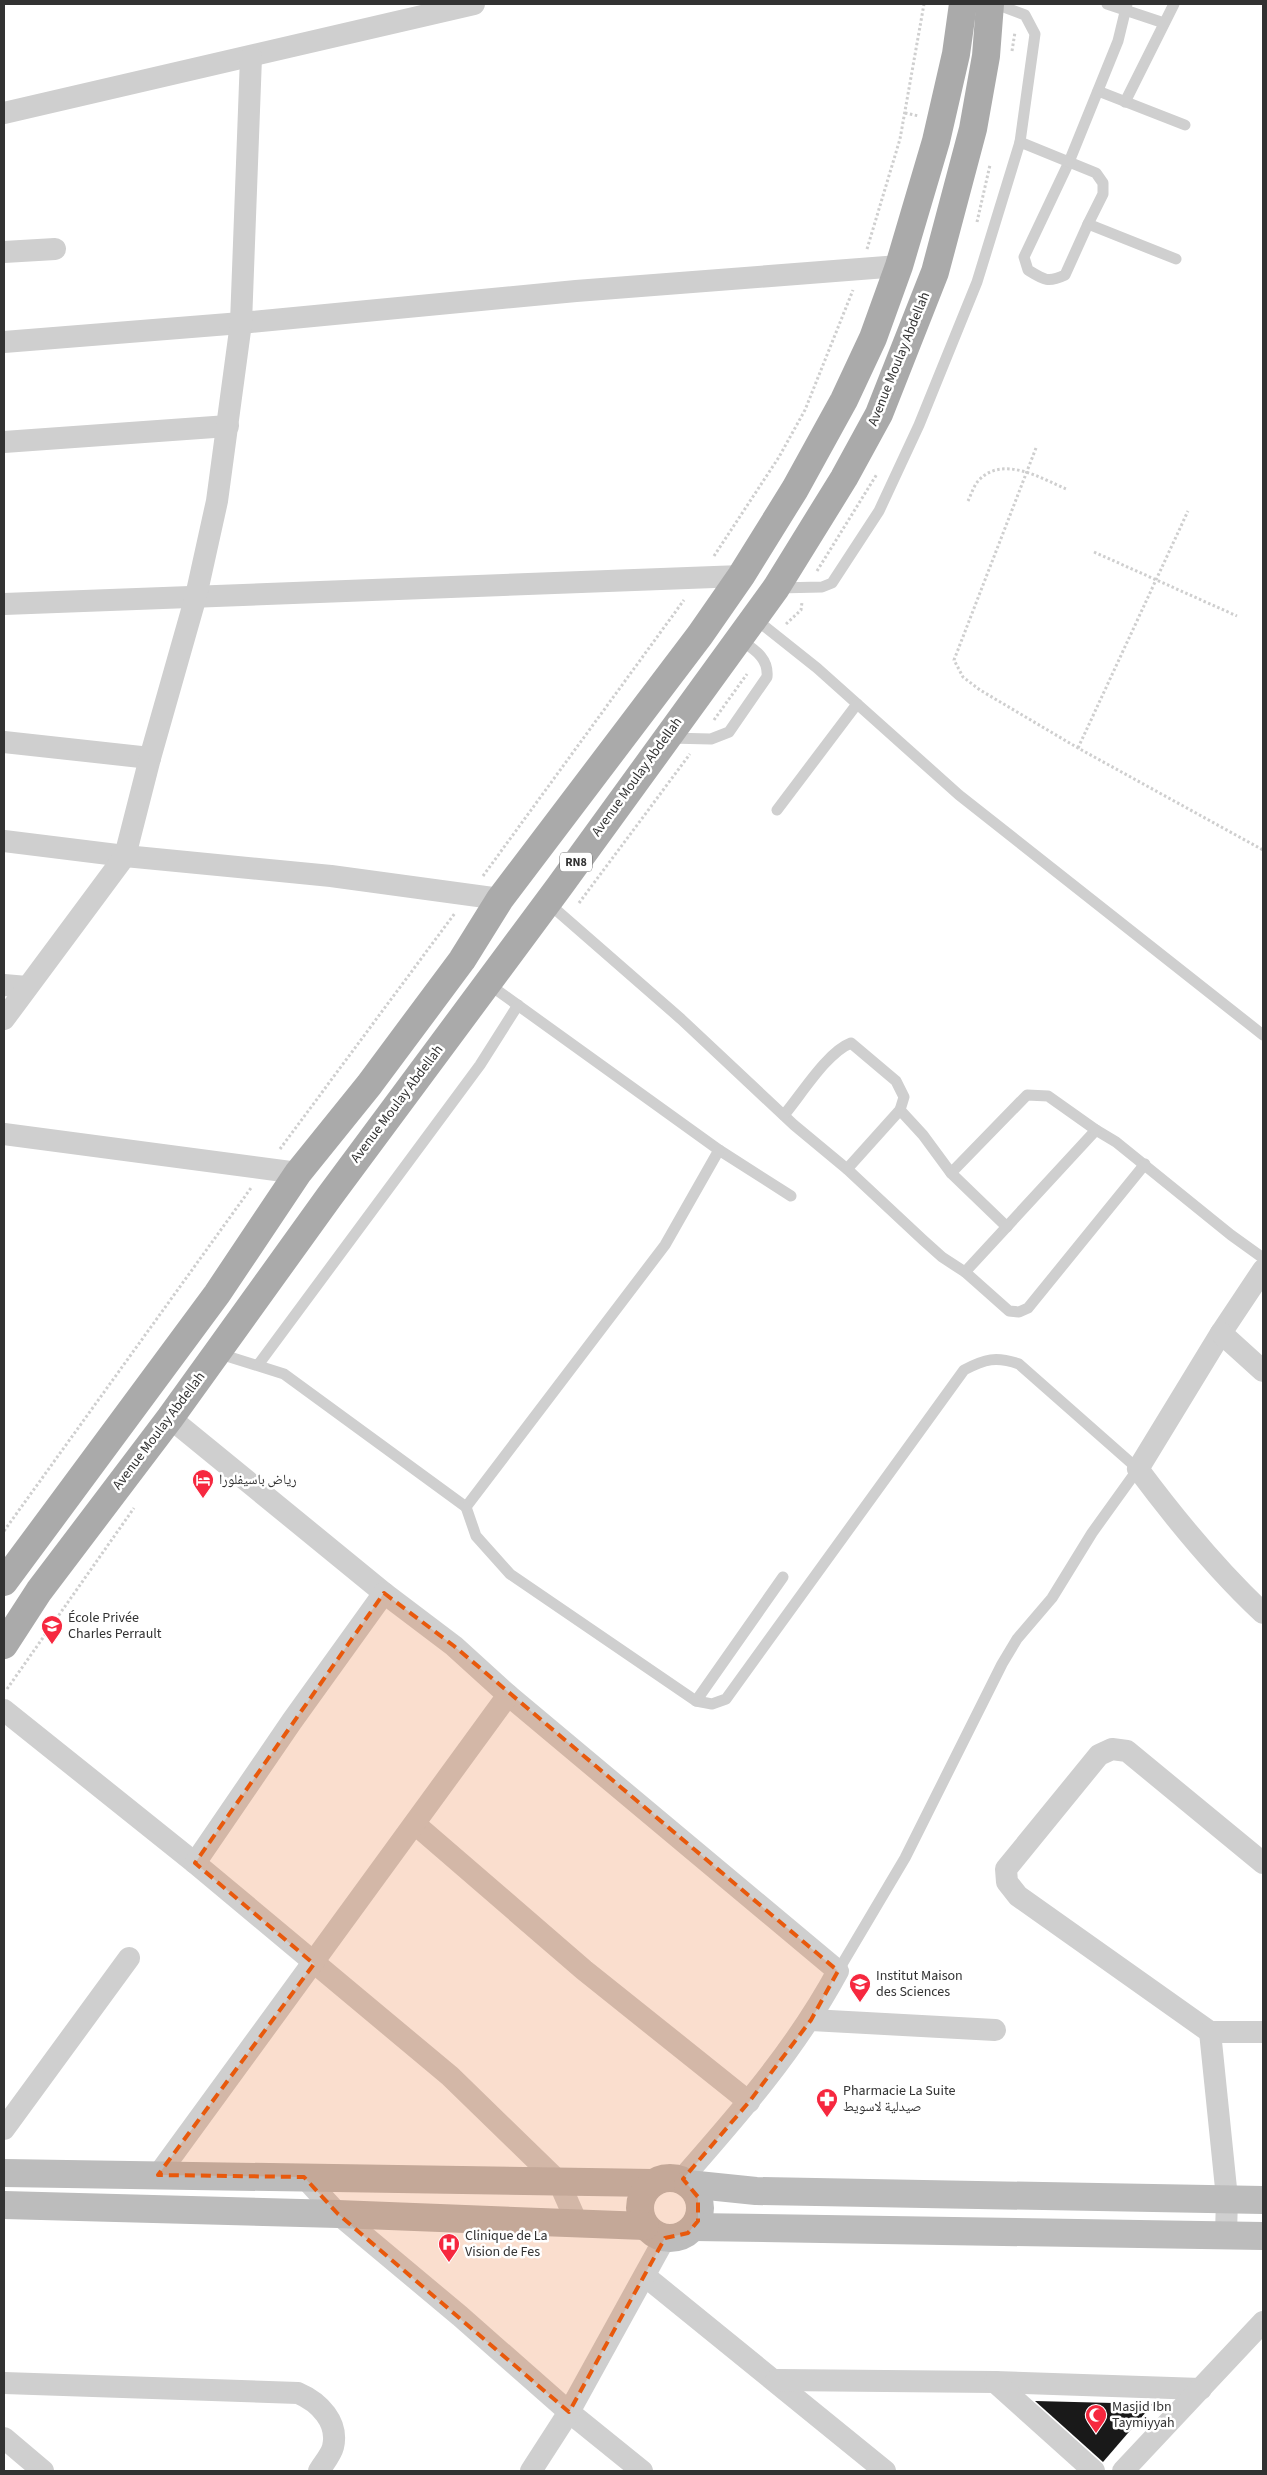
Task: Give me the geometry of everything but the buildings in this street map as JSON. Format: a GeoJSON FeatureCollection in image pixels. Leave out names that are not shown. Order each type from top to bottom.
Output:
{"type":"FeatureCollection","features":[{"type":"Feature","properties":{"kind":"main road","name":"RN8"},"geometry":{"type":"LineString","coordinates":[[6,1574],[217,1294],[298,1173],[369,1085],[462,960],[500,899],[682,659],[741,576],[795,489],[844,400],[873,338],[899,266],[936,141],[956,54],[963,4]]}},
{"type":"Feature","properties":{"kind":"main road","name":"Avenue Moulay Abdellah"},"geometry":{"type":"LineString","coordinates":[[4,1644],[39,1591],[170,1418],[776,588],[844,478],[879,414],[935,272],[973,129],[986,56],[990,4]]}},
{"type":"Feature","properties":{"kind":"street"},"geometry":{"type":"LineString","coordinates":[[4,113],[474,4]]}},
{"type":"Feature","properties":{"kind":"street"},"geometry":{"type":"LineString","coordinates":[[4,1019],[126,856],[150,758],[196,596],[217,501],[241,323],[251,57]]}},
{"type":"Feature","properties":{"kind":"street"},"geometry":{"type":"LineString","coordinates":[[4,252],[55,249]]}},
{"type":"Feature","properties":{"kind":"street"},"geometry":{"type":"LineString","coordinates":[[4,342],[241,323],[576,291],[899,266]]}},
{"type":"Feature","properties":{"kind":"street"},"geometry":{"type":"LineString","coordinates":[[4,442],[228,426]]}},
{"type":"Feature","properties":{"kind":"street"},"geometry":{"type":"LineString","coordinates":[[4,604],[741,576]]}},
{"type":"Feature","properties":{"kind":"street"},"geometry":{"type":"LineString","coordinates":[[4,742],[150,758]]}},
{"type":"Feature","properties":{"kind":"street"},"geometry":{"type":"LineString","coordinates":[[4,841],[126,856],[331,876],[500,899]]}},
{"type":"Feature","properties":{"kind":"street"},"geometry":{"type":"LineString","coordinates":[[4,985],[27,987]]}},
{"type":"Feature","properties":{"kind":"street"},"geometry":{"type":"LineString","coordinates":[[4,1134],[298,1173]]}},
{"type":"Feature","properties":{"kind":"street"},"geometry":{"type":"LineString","coordinates":[[1263,1270],[1221,1333],[1138,1469],[1167,1508],[1242,1593],[1263,1613]]}},
{"type":"Feature","properties":{"kind":"street"},"geometry":{"type":"LineString","coordinates":[[1221,1333],[1263,1371]]}},
{"type":"Feature","properties":{"kind":"street"},"geometry":{"type":"LineString","coordinates":[[170,1418],[384,1593],[454,1646],[508,1695],[838,1971],[811,2020],[685,2182]]}},
{"type":"Feature","properties":{"kind":"street"},"geometry":{"type":"LineString","coordinates":[[195,1862],[292,1721],[384,1593]]}},
{"type":"Feature","properties":{"kind":"street"},"geometry":{"type":"LineString","coordinates":[[158,2176],[508,1695]]}},
{"type":"Feature","properties":{"kind":"street"},"geometry":{"type":"LineString","coordinates":[[4,1710],[195,1862],[314,1964],[450,2076],[559,2182],[578,2223]]}},
{"type":"Feature","properties":{"kind":"street"},"geometry":{"type":"LineString","coordinates":[[1263,1863],[1128,1751],[1112,1749],[1099,1755],[1006,1869],[1007,1882],[1018,1896],[1210,2032],[1263,2032]]}},
{"type":"Feature","properties":{"kind":"street"},"geometry":{"type":"LineString","coordinates":[[415,1824],[584,1970],[749,2102]]}},
{"type":"Feature","properties":{"kind":"street"},"geometry":{"type":"LineString","coordinates":[[4,2129],[130,1958]]}},
{"type":"Feature","properties":{"kind":"street"},"geometry":{"type":"LineString","coordinates":[[811,2020],[995,2030]]}},
{"type":"Feature","properties":{"kind":"street"},"geometry":{"type":"LineString","coordinates":[[1210,2032],[1226,2198],[1226,2234]]}},
{"type":"Feature","properties":{"kind":"street"},"geometry":{"type":"LineString","coordinates":[[4,2173],[652,2183],[667,2178],[756,2191],[1263,2200]]}},
{"type":"Feature","properties":{"kind":"street"},"geometry":{"type":"LineString","coordinates":[[304,2177],[338,2214],[460,2316],[569,2412],[642,2471]]}},
{"type":"Feature","properties":{"kind":"street"},"geometry":{"type":"LineString","coordinates":[[4,2206],[338,2214],[578,2223],[681,2237],[694,2227],[700,2213],[698,2197],[685,2182]]}},
{"type":"Feature","properties":{"kind":"street"},"geometry":{"type":"LineString","coordinates":[[652,2183],[642,2195],[639,2211],[655,2232]]}},
{"type":"Feature","properties":{"kind":"street"},"geometry":{"type":"LineString","coordinates":[[694,2227],[1263,2236]]}},
{"type":"Feature","properties":{"kind":"street"},"geometry":{"type":"LineString","coordinates":[[531,2471],[569,2412],[645,2276],[655,2232]]}},
{"type":"Feature","properties":{"kind":"street"},"geometry":{"type":"LineString","coordinates":[[645,2276],[776,2380],[885,2471]]}},
{"type":"Feature","properties":{"kind":"street"},"geometry":{"type":"LineString","coordinates":[[1124,2471],[1263,2322]]}},
{"type":"Feature","properties":{"kind":"street"},"geometry":{"type":"LineString","coordinates":[[776,2380],[995,2382],[1201,2389]]}},
{"type":"Feature","properties":{"kind":"street"},"geometry":{"type":"LineString","coordinates":[[995,2382],[1094,2471]]}},
{"type":"Feature","properties":{"kind":"street"},"geometry":{"type":"LineString","coordinates":[[4,2383],[298,2393],[311,2399],[328,2416],[334,2434],[333,2448],[319,2471]]}},
{"type":"Feature","properties":{"kind":"street"},"geometry":{"type":"LineString","coordinates":[[4,2438],[43,2471]]}},
{"type":"Feature","properties":{"kind":"lane"},"geometry":{"type":"LineString","coordinates":[[776,588],[822,587],[832,583],[879,511],[919,425],[974,291],[1020,142],[1036,34],[1025,16],[996,4]]}},
{"type":"Feature","properties":{"kind":"lane"},"geometry":{"type":"LineString","coordinates":[[1107,4],[1127,7],[1164,23]]}},
{"type":"Feature","properties":{"kind":"lane"},"geometry":{"type":"LineString","coordinates":[[1125,102],[1174,4]]}},
{"type":"Feature","properties":{"kind":"lane"},"geometry":{"type":"LineString","coordinates":[[1020,142],[1069,162],[1096,173],[1103,183],[1102,194],[1065,275],[1052,281],[1028,270],[1024,257],[1069,162],[1098,92],[1118,41],[1127,7]]}},
{"type":"Feature","properties":{"kind":"lane"},"geometry":{"type":"LineString","coordinates":[[1098,92],[1185,125]]}},
{"type":"Feature","properties":{"kind":"lane"},"geometry":{"type":"LineString","coordinates":[[1088,224],[1176,259]]}},
{"type":"Feature","properties":{"kind":"lane"},"geometry":{"type":"LineString","coordinates":[[746,628],[857,704],[959,795],[1263,1035]]}},
{"type":"Feature","properties":{"kind":"lane"},"geometry":{"type":"LineString","coordinates":[[665,738],[711,739],[729,732],[767,677],[768,667],[746,628]]}},
{"type":"Feature","properties":{"kind":"lane"},"geometry":{"type":"LineString","coordinates":[[777,810],[857,704]]}},
{"type":"Feature","properties":{"kind":"lane"},"geometry":{"type":"LineString","coordinates":[[547,902],[682,1019],[784,1115],[847,1169],[935,1251],[965,1272],[1009,1311],[1019,1312],[1028,1308],[1145,1164]]}},
{"type":"Feature","properties":{"kind":"lane"},"geometry":{"type":"LineString","coordinates":[[487,983],[719,1150],[791,1196]]}},
{"type":"Feature","properties":{"kind":"lane"},"geometry":{"type":"LineString","coordinates":[[258,1365],[480,1065],[518,1005]]}},
{"type":"Feature","properties":{"kind":"lane"},"geometry":{"type":"LineString","coordinates":[[784,1115],[832,1056],[842,1047],[851,1043],[896,1081],[904,1097],[900,1110],[847,1169]]}},
{"type":"Feature","properties":{"kind":"lane"},"geometry":{"type":"LineString","coordinates":[[951,1173],[1028,1095],[1048,1096],[1145,1164],[1231,1235],[1263,1258]]}},
{"type":"Feature","properties":{"kind":"lane"},"geometry":{"type":"LineString","coordinates":[[900,1110],[923,1135],[951,1173],[1007,1227]]}},
{"type":"Feature","properties":{"kind":"lane"},"geometry":{"type":"LineString","coordinates":[[965,1272],[1096,1130]]}},
{"type":"Feature","properties":{"kind":"lane"},"geometry":{"type":"LineString","coordinates":[[466,1507],[664,1244],[719,1150]]}},
{"type":"Feature","properties":{"kind":"lane"},"geometry":{"type":"LineString","coordinates":[[217,1352],[284,1374],[466,1507],[476,1536],[510,1574],[696,1701],[712,1704],[726,1698],[964,1370],[980,1362],[1001,1358],[1019,1364],[1138,1469],[1092,1533],[1052,1598],[1017,1639],[1007,1655],[905,1858],[838,1971]]}},
{"type":"Feature","properties":{"kind":"lane"},"geometry":{"type":"LineString","coordinates":[[696,1701],[783,1578]]}},
{"type":"Feature","properties":{"kind":"path"},"geometry":{"type":"LineString","coordinates":[[4,1531],[266,1168],[469,895],[700,577],[779,457],[806,410],[861,269],[900,139],[924,4]]}},
{"type":"Feature","properties":{"kind":"path"},"geometry":{"type":"LineString","coordinates":[[1036,448],[954,660],[963,678],[1078,748],[1263,850]]}},
{"type":"Feature","properties":{"kind":"path"},"geometry":{"type":"LineString","coordinates":[[968,501],[979,480],[998,468],[1027,472],[1066,489]]}},
{"type":"Feature","properties":{"kind":"path"},"geometry":{"type":"LineString","coordinates":[[1078,748],[1188,511]]}},
{"type":"Feature","properties":{"kind":"path"},"geometry":{"type":"LineString","coordinates":[[1094,552],[1237,616]]}},
{"type":"Feature","properties":{"kind":"highlighted area"},"geometry":{"type":"Polygon","coordinates":[[[384,1593],[454,1646],[838,1971],[811,2020],[749,2102],[683,2179],[698,2197],[698,2221],[688,2233],[665,2238],[569,2412],[338,2214],[304,2177],[158,2175],[314,1964],[195,1863],[384,1593]]]}},
{"type":"Feature","properties":{"kind":"place","name":"رياض باسيفلورا"},"geometry":{"type":"Point","coordinates":[203,1499]}},
{"type":"Feature","properties":{"kind":"place","name":"École Privée Charles Perrault"},"geometry":{"type":"Point","coordinates":[52,1645]}},
{"type":"Feature","properties":{"kind":"place","name":"Institut Maison des Sciences"},"geometry":{"type":"Point","coordinates":[860,2003]}},
{"type":"Feature","properties":{"kind":"place","name":"Pharmacie La Suite صيدلية لاسويط"},"geometry":{"type":"Point","coordinates":[827,2118]}},
{"type":"Feature","properties":{"kind":"place","name":"Clinique de La Vision de Fes"},"geometry":{"type":"Point","coordinates":[449,2263]}},
{"type":"Feature","properties":{"kind":"place","name":"Masjid Ibn Taymiyyah"},"geometry":{"type":"Point","coordinates":[1096,2434]}}]}
